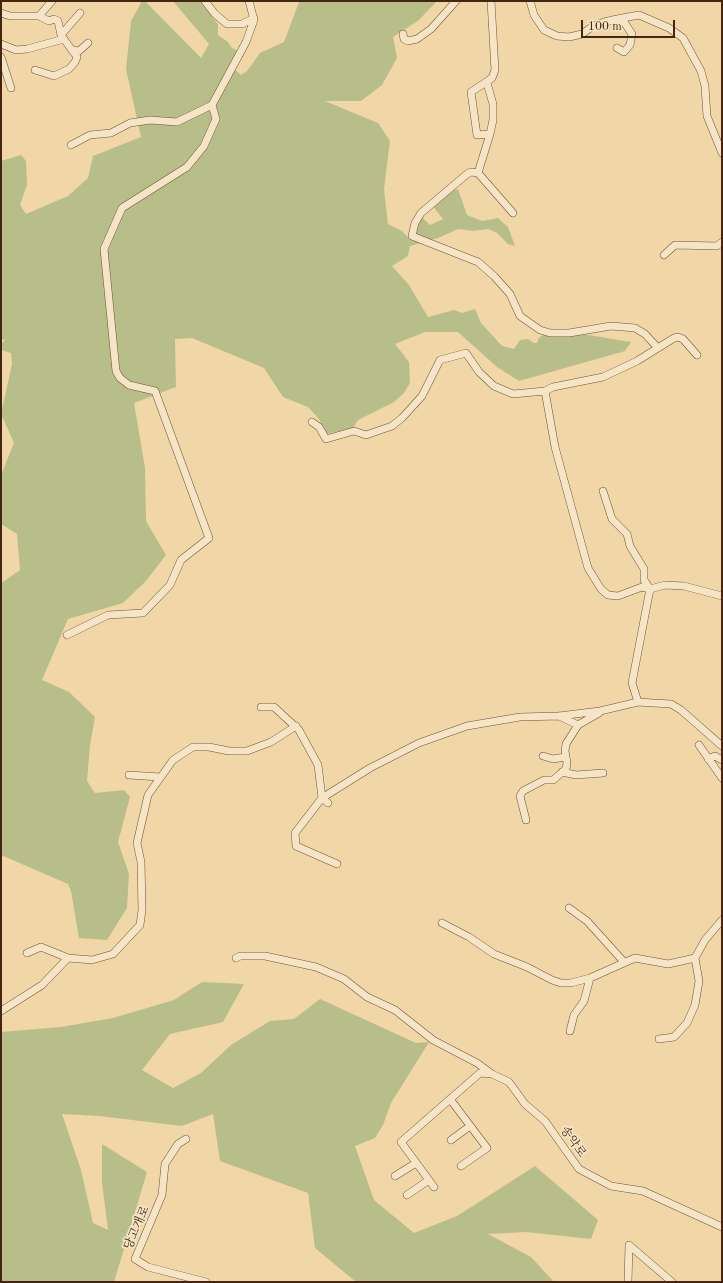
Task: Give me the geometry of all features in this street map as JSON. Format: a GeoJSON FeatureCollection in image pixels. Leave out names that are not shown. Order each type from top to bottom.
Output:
{"type":"FeatureCollection","features":[{"type":"Feature","properties":{"kind":"street"},"geometry":{"type":"LineString","coordinates":[[39,16],[52,1]]}},
{"type":"Feature","properties":{"kind":"street"},"geometry":{"type":"LineString","coordinates":[[205,1],[215,14],[227,24],[242,24],[254,18]]}},
{"type":"Feature","properties":{"kind":"street"},"geometry":{"type":"LineString","coordinates":[[71,145],[90,135],[111,133],[130,123],[150,120],[177,122],[212,104],[246,42],[254,18],[249,1]]}},
{"type":"Feature","properties":{"kind":"street"},"geometry":{"type":"LineString","coordinates":[[403,34],[404,39],[408,41],[417,39],[431,29],[456,1]]}},
{"type":"Feature","properties":{"kind":"street"},"geometry":{"type":"LineString","coordinates":[[490,134],[477,135],[471,92],[487,83],[492,78],[495,70],[491,1]]}},
{"type":"Feature","properties":{"kind":"street"},"geometry":{"type":"LineString","coordinates":[[530,1],[534,15],[544,30],[557,36],[569,37],[582,34],[592,26],[617,19],[639,16],[669,28],[683,38],[701,71],[705,86],[707,116],[722,153]]}},
{"type":"Feature","properties":{"kind":"street"},"geometry":{"type":"LineString","coordinates":[[1,13],[10,16],[39,16],[49,21],[54,19],[58,21],[62,37],[77,57],[69,69],[62,74],[54,76],[35,70]]}},
{"type":"Feature","properties":{"kind":"street"},"geometry":{"type":"LineString","coordinates":[[1,44],[16,50],[27,49],[62,37],[80,13]]}},
{"type":"Feature","properties":{"kind":"street"},"geometry":{"type":"LineString","coordinates":[[617,19],[624,22],[632,34],[630,45],[624,52],[617,48]]}},
{"type":"Feature","properties":{"kind":"street"},"geometry":{"type":"LineString","coordinates":[[72,50],[79,52],[88,43]]}},
{"type":"Feature","properties":{"kind":"street"},"geometry":{"type":"LineString","coordinates":[[1,58],[11,88]]}},
{"type":"Feature","properties":{"kind":"street"},"geometry":{"type":"LineString","coordinates":[[478,173],[493,120],[493,104],[487,83]]}},
{"type":"Feature","properties":{"kind":"street"},"geometry":{"type":"LineString","coordinates":[[68,635],[108,615],[143,613],[170,585],[181,560],[209,538],[155,391],[129,385],[120,378],[116,371],[104,249],[122,208],[187,167],[204,146],[216,119],[212,104]]}},
{"type":"Feature","properties":{"kind":"street"},"geometry":{"type":"LineString","coordinates":[[513,213],[478,173],[471,172],[421,213],[415,223],[412,236],[478,262],[494,276],[510,294],[520,316],[540,330],[550,333],[569,333],[611,326],[635,328],[645,334],[657,347]]}},
{"type":"Feature","properties":{"kind":"street"},"geometry":{"type":"LineString","coordinates":[[664,255],[675,245],[717,246],[722,242]]}},
{"type":"Feature","properties":{"kind":"street"},"geometry":{"type":"LineString","coordinates":[[312,422],[318,427],[326,439],[354,431],[366,435],[392,426],[402,418],[422,396],[440,360],[466,354],[479,372],[494,386],[513,394],[545,391],[553,386],[603,377],[636,361],[657,347],[678,337],[683,339],[697,355]]}},
{"type":"Feature","properties":{"kind":"street"},"geometry":{"type":"LineString","coordinates":[[545,391],[555,447],[588,568],[601,589],[608,594],[618,596],[642,587],[650,589],[664,585],[684,586],[722,596]]}},
{"type":"Feature","properties":{"kind":"street"},"geometry":{"type":"LineString","coordinates":[[603,491],[612,519],[626,534],[630,546],[644,569],[644,580],[650,589],[632,683],[638,702]]}},
{"type":"Feature","properties":{"kind":"street"},"geometry":{"type":"LineString","coordinates":[[337,864],[296,846],[295,833],[325,801],[370,768],[419,743],[467,726],[520,717],[559,716],[605,710],[638,702],[671,704],[722,746]]}},
{"type":"Feature","properties":{"kind":"street"},"geometry":{"type":"LineString","coordinates":[[261,707],[274,707],[296,726],[318,764],[325,801]]}},
{"type":"Feature","properties":{"kind":"street"},"geometry":{"type":"LineString","coordinates":[[526,820],[520,796],[523,791],[544,780],[553,780],[566,769],[566,744],[578,725],[605,710]]}},
{"type":"Feature","properties":{"kind":"street"},"geometry":{"type":"LineString","coordinates":[[559,716],[578,725]]}},
{"type":"Feature","properties":{"kind":"street"},"geometry":{"type":"LineString","coordinates":[[27,953],[41,947],[68,958],[92,960],[113,954],[140,925],[142,910],[142,862],[137,843],[148,795],[173,760],[193,747],[229,751],[247,751],[271,742],[296,726]]}},
{"type":"Feature","properties":{"kind":"street"},"geometry":{"type":"LineString","coordinates":[[699,744],[722,778]]}},
{"type":"Feature","properties":{"kind":"street"},"geometry":{"type":"LineString","coordinates":[[543,756],[553,759],[566,758]]}},
{"type":"Feature","properties":{"kind":"street"},"geometry":{"type":"LineString","coordinates":[[708,759],[715,756],[722,760]]}},
{"type":"Feature","properties":{"kind":"street"},"geometry":{"type":"LineString","coordinates":[[562,772],[576,775],[603,773]]}},
{"type":"Feature","properties":{"kind":"street"},"geometry":{"type":"LineString","coordinates":[[129,775],[160,777]]}},
{"type":"Feature","properties":{"kind":"street"},"geometry":{"type":"LineString","coordinates":[[569,908],[587,921],[624,962]]}},
{"type":"Feature","properties":{"kind":"street"},"geometry":{"type":"LineString","coordinates":[[659,1039],[674,1037],[687,1023],[695,1005],[699,981],[695,958],[705,940],[722,920]]}},
{"type":"Feature","properties":{"kind":"street"},"geometry":{"type":"LineString","coordinates":[[442,923],[469,937],[494,954],[527,967],[552,980],[571,983],[590,978],[616,968],[624,962],[635,958],[668,964],[695,958]]}},
{"type":"Feature","properties":{"kind":"street","name":"송악로"},"geometry":{"type":"LineString","coordinates":[[236,958],[240,956],[265,956],[316,967],[344,979],[367,997],[395,1010],[432,1040],[509,1082],[525,1104],[545,1121],[579,1169],[611,1186],[643,1191],[722,1227]]}},
{"type":"Feature","properties":{"kind":"street"},"geometry":{"type":"LineString","coordinates":[[1,1011],[42,985],[68,958]]}},
{"type":"Feature","properties":{"kind":"street"},"geometry":{"type":"LineString","coordinates":[[570,1031],[574,1015],[584,1001],[590,978]]}},
{"type":"Feature","properties":{"kind":"street"},"geometry":{"type":"LineString","coordinates":[[434,1187],[401,1142],[480,1073],[492,1074]]}},
{"type":"Feature","properties":{"kind":"street"},"geometry":{"type":"LineString","coordinates":[[450,1099],[487,1148],[461,1166]]}},
{"type":"Feature","properties":{"kind":"street"},"geometry":{"type":"LineString","coordinates":[[451,1140],[470,1126]]}},
{"type":"Feature","properties":{"kind":"street","name":"당고개로"},"geometry":{"type":"LineString","coordinates":[[186,1138],[178,1144],[165,1164],[162,1195],[135,1259],[148,1267],[206,1282]]}},
{"type":"Feature","properties":{"kind":"street"},"geometry":{"type":"LineString","coordinates":[[395,1176],[416,1163]]}},
{"type":"Feature","properties":{"kind":"street"},"geometry":{"type":"LineString","coordinates":[[407,1194],[429,1180]]}},
{"type":"Feature","properties":{"kind":"street"},"geometry":{"type":"LineString","coordinates":[[628,1282],[629,1245],[672,1282]]}},
{"type":"Feature","properties":{"kind":"green space"},"geometry":{"type":"Polygon","coordinates":[[[142,1],[145,1],[201,58],[209,44],[173,1],[202,1],[218,24],[218,35],[228,42],[231,47],[244,55],[234,69],[241,75],[247,71],[260,53],[284,42],[299,2],[296,1],[437,1],[419,20],[393,37],[397,58],[382,85],[361,101],[325,101],[378,123],[390,141],[384,189],[388,224],[402,231],[408,237],[416,231],[422,217],[430,225],[443,219],[432,205],[451,191],[458,189],[467,215],[482,221],[498,218],[508,227],[515,246],[508,244],[497,233],[488,229],[473,231],[458,229],[438,238],[410,246],[408,256],[392,266],[409,285],[428,317],[454,310],[462,313],[475,309],[481,323],[502,346],[514,349],[520,340],[528,339],[534,343],[537,343],[539,338],[544,334],[555,333],[565,329],[576,333],[631,342],[625,351],[519,381],[497,367],[458,332],[425,332],[395,344],[409,362],[410,383],[404,393],[394,402],[358,420],[353,428],[326,434],[319,419],[308,407],[283,397],[264,368],[192,338],[175,339],[176,387],[134,403],[145,468],[146,521],[166,555],[146,581],[123,603],[68,619],[42,680],[69,692],[95,717],[90,745],[87,781],[95,793],[124,790],[130,797],[118,842],[129,874],[127,908],[107,940],[79,938],[71,891],[68,884],[1,855],[1,583],[20,570],[17,534],[1,524],[1,475],[14,443],[1,414],[12,364],[11,353],[1,350],[1,344],[5,340],[1,339],[1,161],[21,155],[26,161],[27,185],[20,205],[26,214],[68,196],[88,178],[93,156],[141,137],[126,69],[131,21],[142,1]]]}},
{"type":"Feature","properties":{"kind":"green space"},"geometry":{"type":"Polygon","coordinates":[[[202,982],[244,984],[223,1022],[170,1034],[142,1070],[173,1088],[201,1073],[231,1045],[270,1021],[294,1019],[320,999],[416,1043],[429,1042],[391,1103],[383,1125],[375,1138],[355,1146],[374,1200],[414,1233],[457,1216],[535,1166],[598,1220],[591,1239],[526,1232],[488,1234],[531,1257],[554,1282],[356,1282],[315,1248],[308,1193],[220,1161],[213,1114],[182,1126],[99,1116],[62,1114],[81,1170],[93,1223],[108,1230],[102,1182],[102,1144],[147,1172],[114,1282],[1,1282],[1,1032],[61,1027],[113,1018],[174,1000],[202,982]]]}}]}
